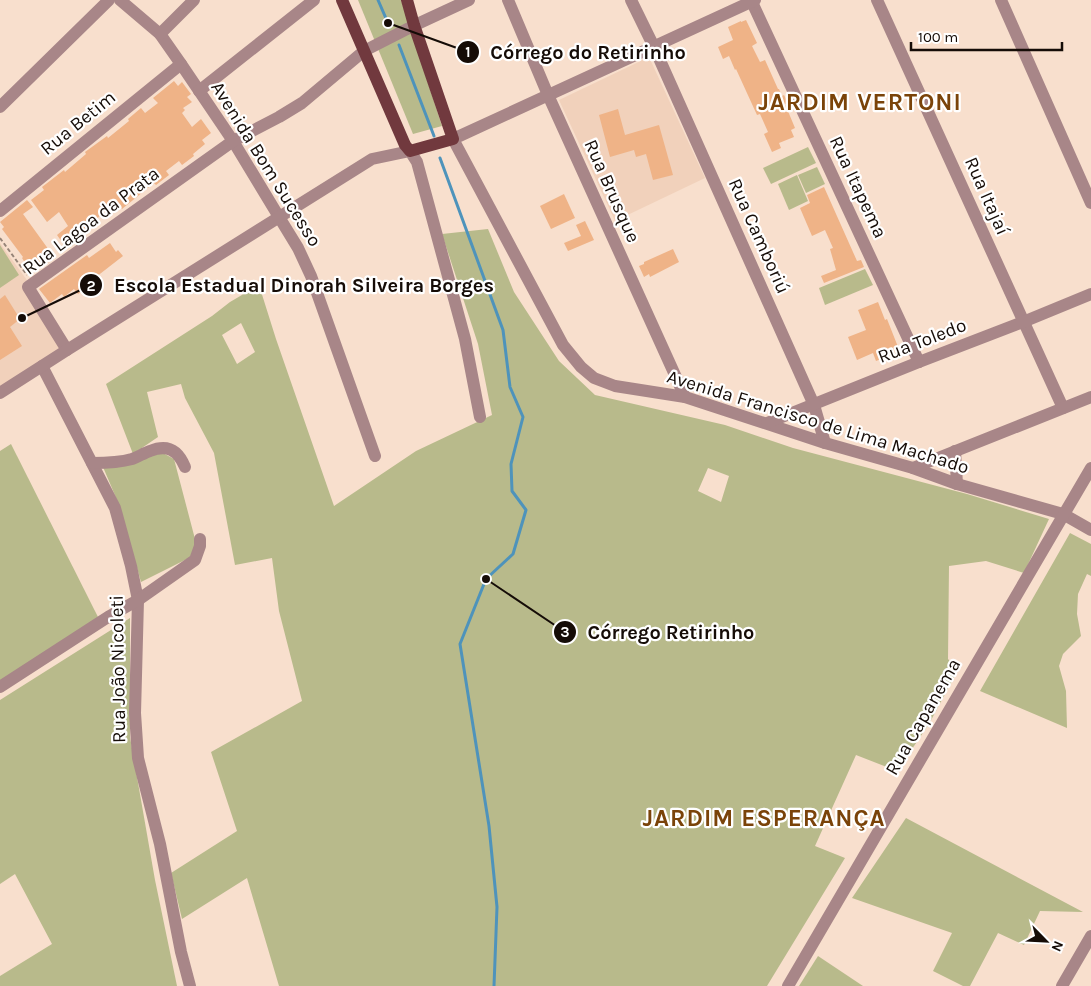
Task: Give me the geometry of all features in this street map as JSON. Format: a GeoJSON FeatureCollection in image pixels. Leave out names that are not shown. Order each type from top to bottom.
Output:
{"type":"FeatureCollection","features":[{"type":"Feature","properties":{"kind":"main road"},"geometry":{"type":"LineString","coordinates":[[342,0],[404,145],[410,151],[453,139]]}},
{"type":"Feature","properties":{"kind":"main road","name":"Avenida Francisco de Lima Machado"},"geometry":{"type":"LineString","coordinates":[[407,0],[453,139]]}},
{"type":"Feature","properties":{"kind":"street"},"geometry":{"type":"LineString","coordinates":[[0,107],[110,0]]}},
{"type":"Feature","properties":{"kind":"street","name":"Avenida Bom Sucesso"},"geometry":{"type":"LineString","coordinates":[[120,0],[160,34],[233,141],[298,248],[311,276],[375,456]]}},
{"type":"Feature","properties":{"kind":"street"},"geometry":{"type":"LineString","coordinates":[[160,34],[194,0]]}},
{"type":"Feature","properties":{"kind":"street"},"geometry":{"type":"LineString","coordinates":[[199,91],[314,0]]}},
{"type":"Feature","properties":{"kind":"street","name":"Rua Lagoa da Prata"},"geometry":{"type":"LineString","coordinates":[[67,350],[28,287],[233,141],[302,103],[364,51],[414,25],[469,0]]}},
{"type":"Feature","properties":{"kind":"street","name":"Rua Brusque"},"geometry":{"type":"LineString","coordinates":[[508,0],[548,95],[685,397]]}},
{"type":"Feature","properties":{"kind":"street","name":"Rua Camboriú"},"geometry":{"type":"LineString","coordinates":[[631,0],[654,47],[814,405],[825,443]]}},
{"type":"Feature","properties":{"kind":"street","name":"Rua Itajaí"},"geometry":{"type":"LineString","coordinates":[[877,0],[1063,408]]}},
{"type":"Feature","properties":{"kind":"street"},"geometry":{"type":"LineString","coordinates":[[1001,0],[1091,203]]}},
{"type":"Feature","properties":{"kind":"street"},"geometry":{"type":"LineString","coordinates":[[453,139],[753,1]]}},
{"type":"Feature","properties":{"kind":"street","name":"Rua Itapema"},"geometry":{"type":"LineString","coordinates":[[753,1],[919,362]]}},
{"type":"Feature","properties":{"kind":"street","name":"Rua Betim"},"geometry":{"type":"LineString","coordinates":[[0,211],[181,64]]}},
{"type":"Feature","properties":{"kind":"street","name":"Avenida Francisco de Lima Machado"},"geometry":{"type":"LineString","coordinates":[[453,139],[563,345],[581,367],[594,378],[616,386],[685,397],[825,443],[913,468],[957,484],[1063,514],[1091,530]]}},
{"type":"Feature","properties":{"kind":"street"},"geometry":{"type":"LineString","coordinates":[[0,393],[372,159],[410,151],[417,162],[465,339],[480,417]]}},
{"type":"Feature","properties":{"kind":"street","name":"Rua Toledo"},"geometry":{"type":"LineString","coordinates":[[767,423],[1091,294]]}},
{"type":"Feature","properties":{"kind":"street","name":"Rua João Nicoleti"},"geometry":{"type":"LineString","coordinates":[[42,366],[115,508],[131,566],[138,600],[135,713],[138,758],[160,844],[181,952],[190,986]]}},
{"type":"Feature","properties":{"kind":"street"},"geometry":{"type":"LineString","coordinates":[[913,468],[1091,397]]}},
{"type":"Feature","properties":{"kind":"street"},"geometry":{"type":"LineString","coordinates":[[169,438],[173,451]]}},
{"type":"Feature","properties":{"kind":"street"},"geometry":{"type":"LineString","coordinates":[[92,463],[133,459],[159,448],[178,454],[185,466]]}},
{"type":"Feature","properties":{"kind":"street"},"geometry":{"type":"LineString","coordinates":[[955,451],[957,484]]}},
{"type":"Feature","properties":{"kind":"street","name":"Rua Capanema"},"geometry":{"type":"LineString","coordinates":[[788,986],[1091,468]]}},
{"type":"Feature","properties":{"kind":"street"},"geometry":{"type":"LineString","coordinates":[[0,687],[108,617],[138,600],[195,560],[200,546],[200,539]]}},
{"type":"Feature","properties":{"kind":"street"},"geometry":{"type":"LineString","coordinates":[[1062,986],[1091,936]]}},
{"type":"Feature","properties":{"kind":"path"},"geometry":{"type":"LineString","coordinates":[[0,238],[32,284]]}},
{"type":"Feature","properties":{"kind":"shaded area"},"geometry":{"type":"Polygon","coordinates":[[[649,57],[705,178],[615,221],[559,100],[649,57]]]}},
{"type":"Feature","properties":{"kind":"shaded area"},"geometry":{"type":"Polygon","coordinates":[[[0,243],[29,283],[63,349],[0,389],[0,243]]]}},
{"type":"Feature","properties":{"kind":"green space"},"geometry":{"type":"Polygon","coordinates":[[[358,0],[401,0],[442,126],[413,134],[358,0]]]}},
{"type":"Feature","properties":{"kind":"green space"},"geometry":{"type":"Polygon","coordinates":[[[808,147],[816,163],[771,184],[763,168],[808,147]]]}},
{"type":"Feature","properties":{"kind":"green space"},"geometry":{"type":"Polygon","coordinates":[[[817,167],[825,184],[806,193],[798,175],[817,167]]]}},
{"type":"Feature","properties":{"kind":"green space"},"geometry":{"type":"Polygon","coordinates":[[[797,175],[808,201],[789,210],[778,184],[797,175]]]}},
{"type":"Feature","properties":{"kind":"green space"},"geometry":{"type":"Polygon","coordinates":[[[488,229],[514,292],[559,361],[595,395],[725,425],[793,448],[967,494],[1049,519],[1024,573],[986,561],[949,566],[948,659],[958,670],[929,724],[897,771],[856,755],[815,846],[845,858],[767,986],[279,986],[247,878],[182,919],[171,873],[237,831],[211,752],[302,701],[279,611],[272,558],[235,565],[214,453],[185,398],[181,384],[147,392],[158,437],[133,454],[106,384],[259,285],[334,506],[416,451],[492,415],[478,344],[442,234],[488,229]],[[241,323],[222,335],[237,364],[255,352],[241,323]],[[708,468],[698,491],[721,502],[729,476],[708,468]]]}},
{"type":"Feature","properties":{"kind":"green space"},"geometry":{"type":"Polygon","coordinates":[[[0,245],[19,275],[0,288],[0,245]]]}},
{"type":"Feature","properties":{"kind":"green space"},"geometry":{"type":"Polygon","coordinates":[[[865,269],[873,285],[825,305],[819,288],[865,269]]]}},
{"type":"Feature","properties":{"kind":"green space"},"geometry":{"type":"Polygon","coordinates":[[[11,444],[99,619],[0,683],[0,451],[11,444]]]}},
{"type":"Feature","properties":{"kind":"green space"},"geometry":{"type":"Polygon","coordinates":[[[161,452],[174,459],[195,539],[195,547],[191,557],[141,582],[120,507],[103,467],[161,452]]]}},
{"type":"Feature","properties":{"kind":"green space"},"geometry":{"type":"Polygon","coordinates":[[[1070,533],[1091,544],[1091,576],[1087,574],[1078,594],[1077,614],[1081,636],[1063,654],[1059,666],[1066,691],[1067,728],[980,691],[1070,533]]]}},
{"type":"Feature","properties":{"kind":"green space"},"geometry":{"type":"Polygon","coordinates":[[[130,618],[130,737],[155,880],[177,986],[0,986],[0,976],[52,944],[15,874],[0,884],[0,700],[130,618]]]}},
{"type":"Feature","properties":{"kind":"green space"},"geometry":{"type":"Polygon","coordinates":[[[906,818],[1083,912],[1040,911],[1024,945],[998,933],[970,986],[963,986],[933,971],[952,933],[852,898],[906,818]]]}},
{"type":"Feature","properties":{"kind":"green space"},"geometry":{"type":"Polygon","coordinates":[[[818,956],[863,986],[799,986],[818,956]]]}},
{"type":"Feature","properties":{"kind":"building"},"geometry":{"type":"Polygon","coordinates":[[[746,20],[757,43],[752,46],[760,62],[765,60],[778,89],[782,96],[784,95],[788,103],[785,104],[795,128],[791,130],[794,137],[779,143],[781,148],[772,152],[764,134],[768,132],[760,114],[757,115],[729,56],[723,59],[718,47],[733,40],[728,27],[746,20]]]}},
{"type":"Feature","properties":{"kind":"building"},"geometry":{"type":"Polygon","coordinates":[[[174,81],[178,86],[182,82],[191,94],[187,97],[192,102],[183,108],[185,110],[182,113],[192,127],[201,119],[211,133],[202,140],[205,144],[182,165],[179,161],[166,171],[169,175],[156,185],[154,183],[122,209],[119,204],[109,212],[108,209],[86,228],[88,231],[78,240],[76,237],[64,245],[57,235],[68,226],[59,212],[47,222],[31,200],[44,190],[42,187],[64,170],[65,172],[86,154],[85,152],[107,136],[108,138],[129,121],[128,119],[141,108],[145,113],[158,103],[153,98],[174,81]]]}},
{"type":"Feature","properties":{"kind":"building"},"geometry":{"type":"Polygon","coordinates":[[[618,109],[625,135],[659,125],[673,175],[653,180],[646,154],[636,157],[634,150],[610,157],[599,115],[618,109]]]}},
{"type":"Feature","properties":{"kind":"building"},"geometry":{"type":"Polygon","coordinates":[[[824,187],[857,261],[861,260],[864,267],[824,283],[821,276],[836,270],[830,249],[833,248],[825,230],[812,236],[800,208],[810,203],[807,195],[824,187]]]}},
{"type":"Feature","properties":{"kind":"building"},"geometry":{"type":"Polygon","coordinates":[[[564,194],[575,218],[551,229],[540,206],[564,194]]]}},
{"type":"Feature","properties":{"kind":"building"},"geometry":{"type":"Polygon","coordinates":[[[27,200],[33,207],[23,214],[54,257],[43,267],[39,262],[29,269],[23,257],[2,229],[4,227],[0,222],[27,200]]]}},
{"type":"Feature","properties":{"kind":"building"},"geometry":{"type":"Polygon","coordinates":[[[585,221],[594,240],[568,251],[564,243],[581,236],[576,225],[585,221]]]}},
{"type":"Feature","properties":{"kind":"building"},"geometry":{"type":"Polygon","coordinates":[[[110,243],[116,252],[118,250],[123,256],[87,284],[89,286],[78,294],[74,289],[64,297],[62,294],[50,303],[39,289],[87,255],[89,258],[110,243]]]}},
{"type":"Feature","properties":{"kind":"building"},"geometry":{"type":"Polygon","coordinates":[[[673,249],[679,262],[650,277],[649,274],[644,277],[639,266],[673,249]]]}},
{"type":"Feature","properties":{"kind":"building"},"geometry":{"type":"Polygon","coordinates":[[[5,295],[20,319],[10,327],[22,346],[0,360],[0,299],[5,295]]]}},
{"type":"Feature","properties":{"kind":"building"},"geometry":{"type":"Polygon","coordinates":[[[878,302],[900,352],[897,356],[890,359],[889,356],[876,361],[873,353],[857,360],[848,337],[866,330],[858,310],[878,302]]]}},
{"type":"Feature","properties":{"kind":"waterway"},"geometry":{"type":"LineString","coordinates":[[378,0],[388,23]]}},
{"type":"Feature","properties":{"kind":"waterway"},"geometry":{"type":"LineString","coordinates":[[399,45],[434,136]]}},
{"type":"Feature","properties":{"kind":"waterway"},"geometry":{"type":"LineString","coordinates":[[440,158],[503,330],[510,387],[523,417],[511,464],[512,491],[526,510],[513,554],[486,579],[460,644],[489,826],[497,907],[494,986]]}},
{"type":"Feature","properties":{"kind":"place","name":"Córrego do Retirinho"},"geometry":{"type":"Point","coordinates":[388,23]}},
{"type":"Feature","properties":{"kind":"place","name":"Escola Estadual Dinorah Silveira Borges"},"geometry":{"type":"Point","coordinates":[22,318]}},
{"type":"Feature","properties":{"kind":"place","name":"Córrego Retirinho"},"geometry":{"type":"Point","coordinates":[486,579]}},
{"type":"Feature","properties":{"kind":"district","name":"JARDIM VERTONI"},"geometry":{"type":"Point","coordinates":[860,102]}},
{"type":"Feature","properties":{"kind":"district","name":"JARDIM ESPERANÇA"},"geometry":{"type":"Point","coordinates":[764,818]}}]}
